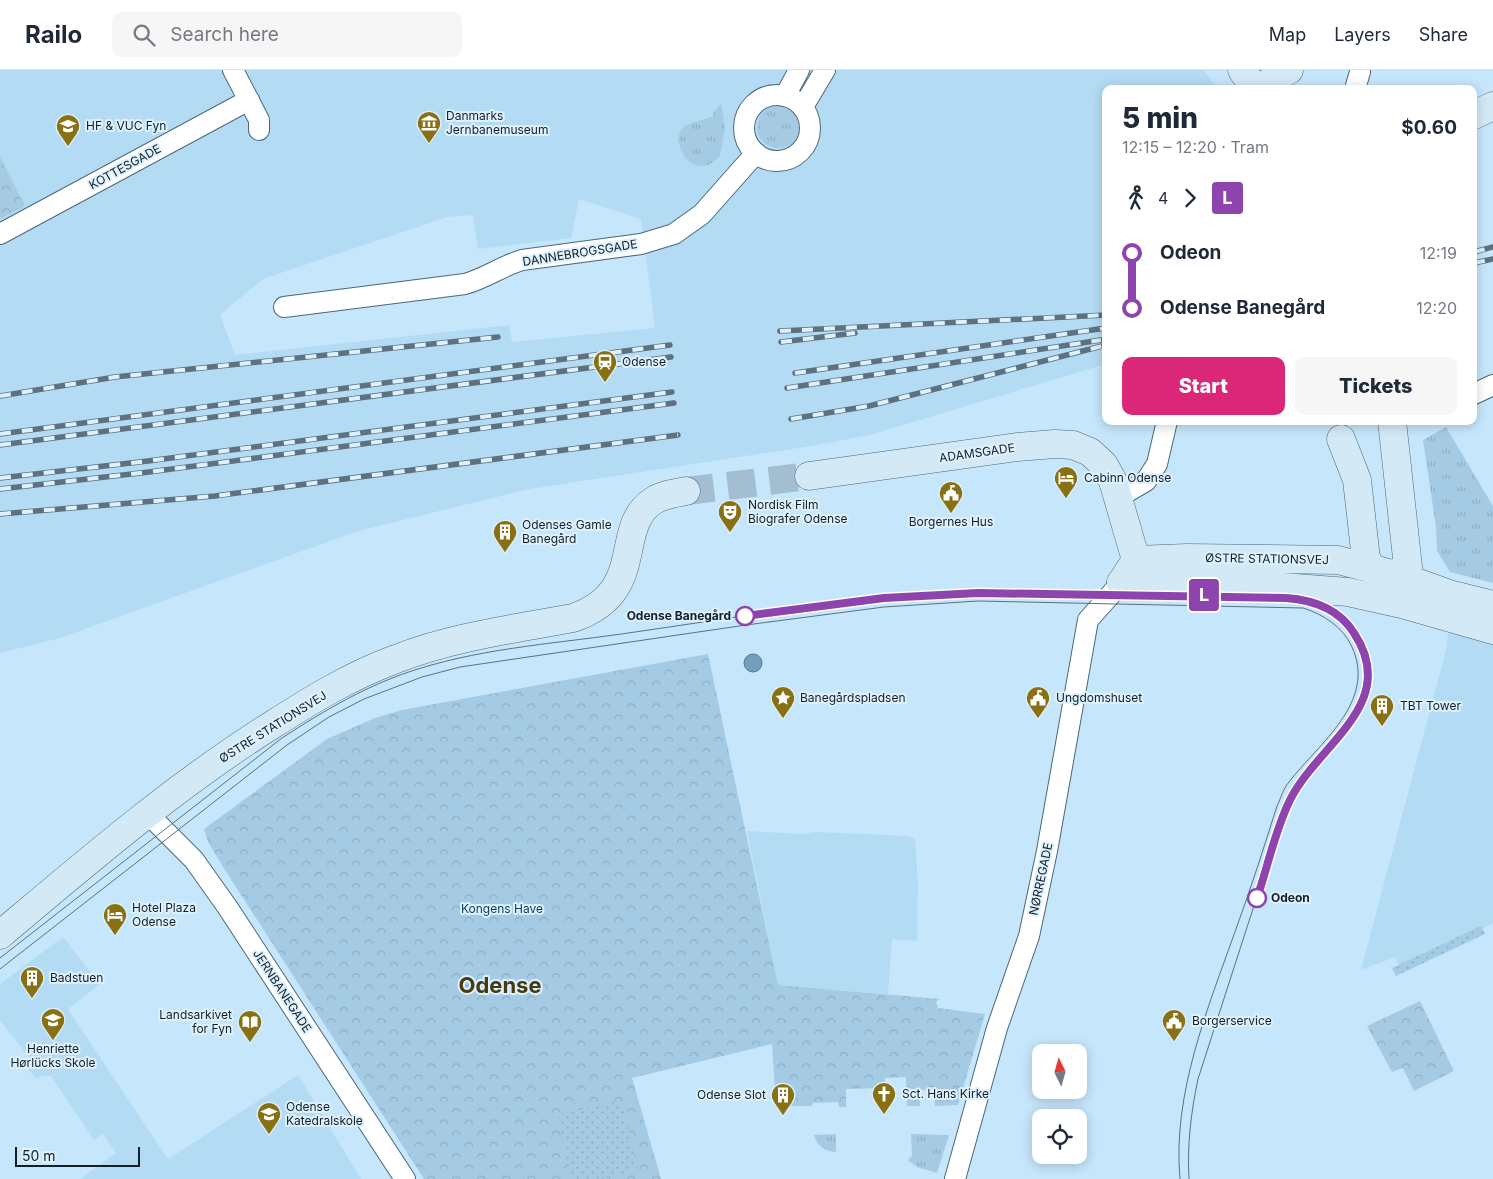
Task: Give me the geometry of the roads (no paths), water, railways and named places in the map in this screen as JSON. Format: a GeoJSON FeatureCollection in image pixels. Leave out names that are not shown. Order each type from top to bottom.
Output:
{"type":"FeatureCollection","features":[{"type":"Feature","properties":{"kind":"street"},"geometry":{"type":"LineString","coordinates":[[233,70],[259,120],[259,130]]}},
{"type":"Feature","properties":{"kind":"street"},"geometry":{"type":"LineString","coordinates":[[785,96],[799,70]]}},
{"type":"Feature","properties":{"kind":"street"},"geometry":{"type":"LineString","coordinates":[[803,107],[825,70]]}},
{"type":"Feature","properties":{"kind":"street"},"geometry":{"type":"LineString","coordinates":[[1251,79],[1284,76]]}},
{"type":"Feature","properties":{"kind":"street"},"geometry":{"type":"LineString","coordinates":[[785,96],[803,107],[810,126],[808,139],[800,151],[788,159],[774,160],[756,153],[746,137],[744,127],[750,109],[764,98],[785,96]]}},
{"type":"Feature","properties":{"kind":"street","name":"KOTTESGADE"},"geometry":{"type":"LineString","coordinates":[[0,234],[249,100]]}},
{"type":"Feature","properties":{"kind":"street"},"geometry":{"type":"LineString","coordinates":[[1477,114],[1493,106]]}},
{"type":"Feature","properties":{"kind":"street","name":"DANNEBROGSGADE"},"geometry":{"type":"LineString","coordinates":[[284,307],[465,284],[482,279],[509,264],[522,260],[641,244],[674,234],[702,214],[756,153]]}},
{"type":"Feature","properties":{"kind":"street"},"geometry":{"type":"LineString","coordinates":[[1477,393],[1493,385]]}},
{"type":"Feature","properties":{"kind":"street"},"geometry":{"type":"LineString","coordinates":[[1119,497],[1146,481],[1157,464],[1166,425]]}},
{"type":"Feature","properties":{"kind":"street"},"geometry":{"type":"LineString","coordinates":[[1232,584],[1263,574],[1356,583],[1408,568],[1392,425]]}},
{"type":"Feature","properties":{"kind":"street"},"geometry":{"type":"LineString","coordinates":[[1340,430],[1356,480],[1366,560],[1382,574],[1402,604]]}},
{"type":"Feature","properties":{"kind":"street"},"geometry":{"type":"LineString","coordinates":[[1338,560],[1348,555],[1351,549],[1340,430]]}},
{"type":"Feature","properties":{"kind":"street","name":"ADAMSGADE"},"geometry":{"type":"LineString","coordinates":[[809,476],[1017,447],[1055,444],[1073,445],[1090,452],[1104,465],[1119,497],[1136,560]]}},
{"type":"Feature","properties":{"kind":"street","name":"ØSTRE STATIONSVEJ"},"geometry":{"type":"LineString","coordinates":[[0,935],[185,783],[258,733],[304,705],[363,673],[394,659],[440,643],[572,618],[592,611],[603,603],[622,575],[635,528],[645,508],[660,498],[686,491]]}},
{"type":"Feature","properties":{"kind":"street","name":"ØSTRE STATIONSVEJ"},"geometry":{"type":"LineString","coordinates":[[1136,560],[1187,558],[1338,560],[1449,594],[1493,605]]}},
{"type":"Feature","properties":{"kind":"street"},"geometry":{"type":"LineString","coordinates":[[1121,582],[1136,560]]}},
{"type":"Feature","properties":{"kind":"street","name":"ØSTRE STATIONSVEJ"},"geometry":{"type":"LineString","coordinates":[[1121,582],[1232,584],[1348,592],[1402,604],[1493,630]]}},
{"type":"Feature","properties":{"kind":"street","name":"NØRREGADE"},"geometry":{"type":"LineString","coordinates":[[955,1179],[997,1028],[1029,936],[1088,620],[1121,582]]}},
{"type":"Feature","properties":{"kind":"street","name":"JERNBANEGADE"},"geometry":{"type":"LineString","coordinates":[[147,813],[194,860],[228,908],[405,1179]]}},
{"type":"Feature","properties":{"kind":"tunnel"},"geometry":{"type":"LineString","coordinates":[[686,491],[809,476]]}},
{"type":"Feature","properties":{"kind":"tram line"},"geometry":{"type":"LineString","coordinates":[[0,958],[282,738],[365,690],[418,669],[471,655],[526,646],[792,609],[924,595],[1036,592],[1254,595],[1306,600],[1318,603],[1333,611],[1346,622],[1356,635],[1365,654],[1367,671],[1364,696],[1359,709],[1345,730],[1309,769],[1300,782],[1281,822],[1198,1079],[1190,1129],[1189,1179]]}},
{"type":"Feature","properties":{"kind":"tram line","name":"L"},"geometry":{"type":"LineString","coordinates":[[745,616],[884,598],[978,593],[1139,594],[1286,598],[1304,599],[1318,603],[1334,612],[1351,628],[1364,650],[1367,664],[1365,698],[1358,713],[1348,727],[1306,772],[1290,800],[1281,822],[1257,898]]}},
{"type":"Feature","properties":{"kind":"tram line"},"geometry":{"type":"LineString","coordinates":[[0,969],[287,745],[329,717],[364,699],[422,677],[460,667],[746,625],[884,607],[978,601],[1303,608],[1332,622],[1348,640],[1358,667],[1357,686],[1351,704],[1341,720],[1329,737],[1287,785],[1277,806],[1194,1052],[1181,1115],[1180,1179]]}},
{"type":"Feature","properties":{"kind":"railway"},"geometry":{"type":"LineString","coordinates":[[1477,251],[1493,247]]}},
{"type":"Feature","properties":{"kind":"railway"},"geometry":{"type":"LineString","coordinates":[[1477,262],[1493,259]]}},
{"type":"Feature","properties":{"kind":"railway"},"geometry":{"type":"LineString","coordinates":[[780,331],[1102,315]]}},
{"type":"Feature","properties":{"kind":"railway"},"geometry":{"type":"LineString","coordinates":[[795,373],[1102,329]]}},
{"type":"Feature","properties":{"kind":"railway"},"geometry":{"type":"LineString","coordinates":[[781,342],[855,333]]}},
{"type":"Feature","properties":{"kind":"railway"},"geometry":{"type":"LineString","coordinates":[[0,396],[115,377],[498,337]]}},
{"type":"Feature","properties":{"kind":"railway"},"geometry":{"type":"LineString","coordinates":[[787,388],[1101,340]]}},
{"type":"Feature","properties":{"kind":"railway"},"geometry":{"type":"LineString","coordinates":[[0,434],[670,345]]}},
{"type":"Feature","properties":{"kind":"railway"},"geometry":{"type":"LineString","coordinates":[[791,419],[869,406],[1102,346]]}},
{"type":"Feature","properties":{"kind":"railway"},"geometry":{"type":"LineString","coordinates":[[0,445],[671,357]]}},
{"type":"Feature","properties":{"kind":"railway"},"geometry":{"type":"LineString","coordinates":[[0,478],[148,461],[672,392]]}},
{"type":"Feature","properties":{"kind":"railway"},"geometry":{"type":"LineString","coordinates":[[0,489],[149,472],[674,403]]}},
{"type":"Feature","properties":{"kind":"railway"},"geometry":{"type":"LineString","coordinates":[[0,514],[215,496],[678,435]]}},
{"type":"Feature","properties":{"kind":"place","name":"Danmarks Jernbanemuseum"},"geometry":{"type":"Point","coordinates":[429,144]}},
{"type":"Feature","properties":{"kind":"place","name":"HF & VUC Fyn"},"geometry":{"type":"Point","coordinates":[68,147]}},
{"type":"Feature","properties":{"kind":"place","name":"Odense"},"geometry":{"type":"Point","coordinates":[605,383]}},
{"type":"Feature","properties":{"kind":"place","name":"Cabinn Odense"},"geometry":{"type":"Point","coordinates":[1066,499]}},
{"type":"Feature","properties":{"kind":"place","name":"Borgernes Hus"},"geometry":{"type":"Point","coordinates":[951,514]}},
{"type":"Feature","properties":{"kind":"place","name":"Nordisk Film Biografer Odense"},"geometry":{"type":"Point","coordinates":[730,533]}},
{"type":"Feature","properties":{"kind":"place","name":"Odenses Gamle Banegård"},"geometry":{"type":"Point","coordinates":[505,553]}},
{"type":"Feature","properties":{"kind":"place","name":"Odense Banegård"},"geometry":{"type":"Point","coordinates":[745,616]}},
{"type":"Feature","properties":{"kind":"place","name":"Banegårdspladsen"},"geometry":{"type":"Point","coordinates":[783,719]}},
{"type":"Feature","properties":{"kind":"place","name":"Ungdomshuset"},"geometry":{"type":"Point","coordinates":[1038,719]}},
{"type":"Feature","properties":{"kind":"place","name":"TBT Tower"},"geometry":{"type":"Point","coordinates":[1382,727]}},
{"type":"Feature","properties":{"kind":"place","name":"Odeon"},"geometry":{"type":"Point","coordinates":[1257,898]}},
{"type":"Feature","properties":{"kind":"place","name":"Hotel Plaza Odense"},"geometry":{"type":"Point","coordinates":[115,936]}},
{"type":"Feature","properties":{"kind":"place","name":"Badstuen"},"geometry":{"type":"Point","coordinates":[32,999]}},
{"type":"Feature","properties":{"kind":"place","name":"Henriette Hørlücks Skole"},"geometry":{"type":"Point","coordinates":[53,1041]}},
{"type":"Feature","properties":{"kind":"place","name":"Borgerservice"},"geometry":{"type":"Point","coordinates":[1174,1042]}},
{"type":"Feature","properties":{"kind":"place","name":"Landsarkivet for Fyn"},"geometry":{"type":"Point","coordinates":[250,1043]}},
{"type":"Feature","properties":{"kind":"place","name":"Sct. Hans Kirke"},"geometry":{"type":"Point","coordinates":[884,1115]}},
{"type":"Feature","properties":{"kind":"place","name":"Odense Slot"},"geometry":{"type":"Point","coordinates":[783,1116]}},
{"type":"Feature","properties":{"kind":"place","name":"Odense Katedralskole"},"geometry":{"type":"Point","coordinates":[269,1135]}},
{"type":"Feature","properties":{"kind":"district","name":"Odense"},"geometry":{"type":"Point","coordinates":[500,985]}},
{"type":"Feature","properties":{"kind":"park label","name":"Kongens Have"},"geometry":{"type":"Point","coordinates":[502,909]}}]}
